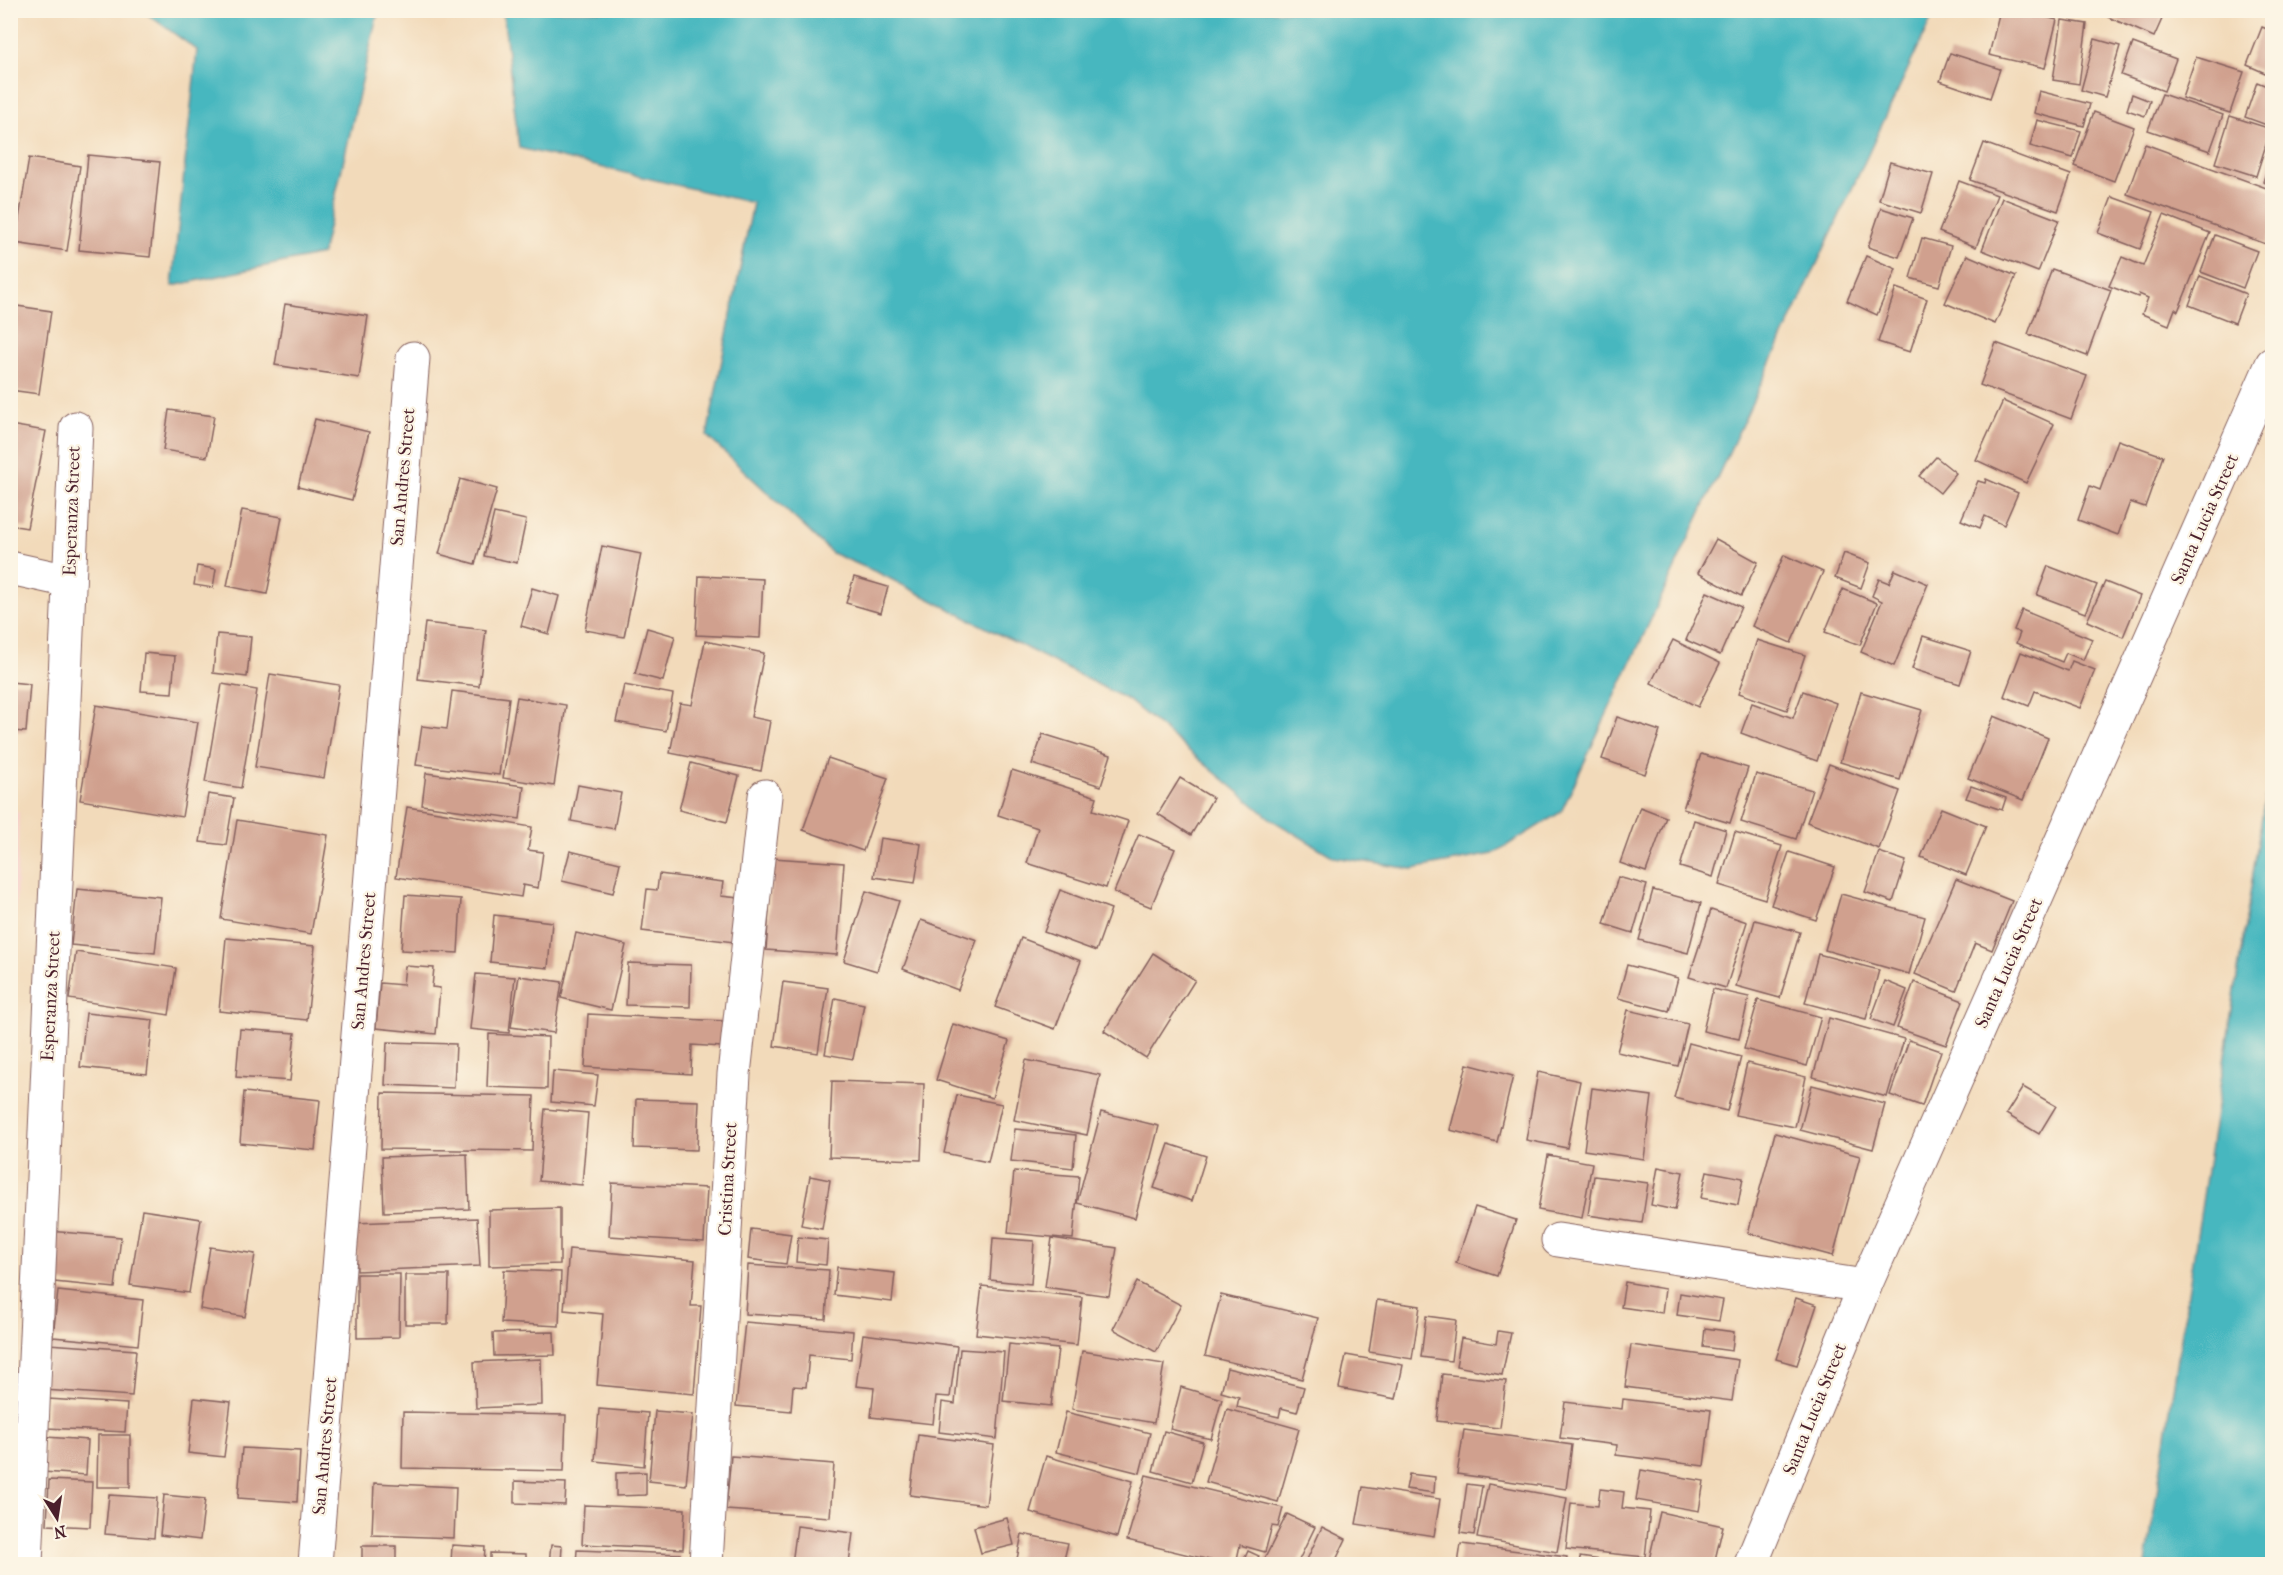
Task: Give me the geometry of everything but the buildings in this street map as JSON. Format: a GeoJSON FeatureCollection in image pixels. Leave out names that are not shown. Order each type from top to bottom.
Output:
{"type":"FeatureCollection","features":[{"type":"Feature","properties":{"kind":"street","name":"San Andres Street"},"geometry":{"type":"LineString","coordinates":[[315,1564],[413,358]]}},
{"type":"Feature","properties":{"kind":"street","name":"Santa Lucia Street"},"geometry":{"type":"LineString","coordinates":[[1750,1564],[1865,1286],[2272,364]]}},
{"type":"Feature","properties":{"kind":"street","name":"Esperanza Street"},"geometry":{"type":"LineString","coordinates":[[26,1564],[76,428]]}},
{"type":"Feature","properties":{"kind":"street"},"geometry":{"type":"LineString","coordinates":[[10,568],[69,580]]}},
{"type":"Feature","properties":{"kind":"street","name":"Cristina Street"},"geometry":{"type":"LineString","coordinates":[[706,1564],[734,1074],[765,796]]}},
{"type":"Feature","properties":{"kind":"street"},"geometry":{"type":"LineString","coordinates":[[1558,1240],[1865,1286]]}},
{"type":"Feature","properties":{"kind":"shaded area"},"geometry":{"type":"Polygon","coordinates":[[[10,812],[19,812],[11,1065],[10,1065],[10,812]]]}},
{"type":"Feature","properties":{"kind":"water"},"geometry":{"type":"Polygon","coordinates":[[[143,11],[1935,11],[1561,812],[1493,854],[1412,869],[1334,857],[1272,820],[1128,700],[881,574],[832,553],[707,436],[753,203],[519,148],[503,12],[378,12],[322,254],[172,286],[197,50],[143,11]]]}},
{"type":"Feature","properties":{"kind":"water"},"geometry":{"type":"Polygon","coordinates":[[[2265,797],[2272,797],[2272,1564],[2146,1564],[2265,797]]]}}]}
